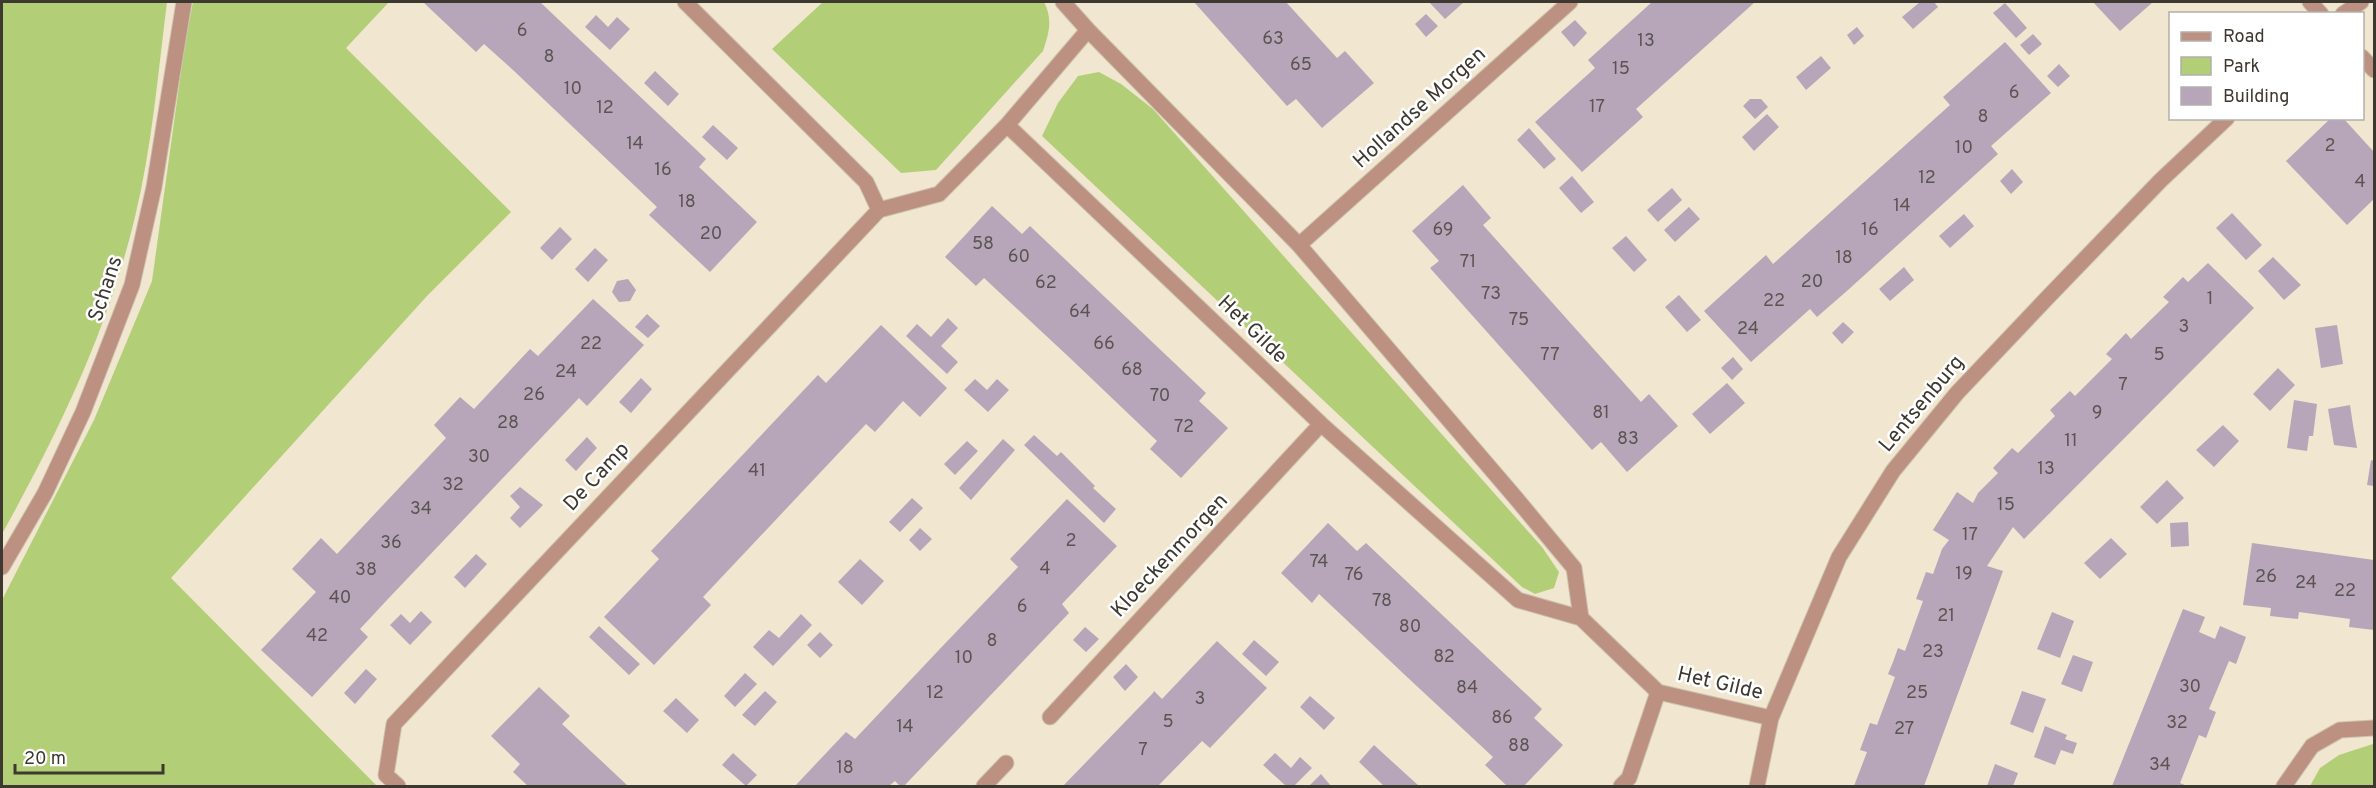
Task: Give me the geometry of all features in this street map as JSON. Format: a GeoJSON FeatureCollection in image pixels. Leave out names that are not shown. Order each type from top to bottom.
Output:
{"type":"FeatureCollection","features":[{"type":"Feature","properties":{"kind":"street","name":"Schans"},"geometry":{"type":"LineString","coordinates":[[2,567],[45,493],[83,412],[132,285],[154,187],[183,2]]}},
{"type":"Feature","properties":{"kind":"street"},"geometry":{"type":"LineString","coordinates":[[685,2],[866,182],[879,210],[939,194],[1007,125],[1088,30]]}},
{"type":"Feature","properties":{"kind":"street"},"geometry":{"type":"LineString","coordinates":[[1063,2],[1299,245],[1574,568],[1581,618]]}},
{"type":"Feature","properties":{"kind":"street","name":"Hollandse Morgen"},"geometry":{"type":"LineString","coordinates":[[1299,245],[1570,2]]}},
{"type":"Feature","properties":{"kind":"street"},"geometry":{"type":"LineString","coordinates":[[2346,12],[2361,2]]}},
{"type":"Feature","properties":{"kind":"street","name":"Lentsenburg"},"geometry":{"type":"LineString","coordinates":[[1757,786],[1771,718],[1839,557],[1893,471],[1958,393],[2041,304],[2161,180],[2225,120]]}},
{"type":"Feature","properties":{"kind":"street","name":"Het Gilde"},"geometry":{"type":"LineString","coordinates":[[1007,125],[1321,424],[1518,600],[1581,618],[1658,692],[1771,718]]}},
{"type":"Feature","properties":{"kind":"street","name":"De Camp"},"geometry":{"type":"LineString","coordinates":[[398,786],[386,775],[394,724],[879,210]]}},
{"type":"Feature","properties":{"kind":"street","name":"Kloeckenmorgen"},"geometry":{"type":"LineString","coordinates":[[1050,717],[1321,424]]}},
{"type":"Feature","properties":{"kind":"street"},"geometry":{"type":"LineString","coordinates":[[1621,786],[1629,778],[1658,692]]}},
{"type":"Feature","properties":{"kind":"street"},"geometry":{"type":"LineString","coordinates":[[2284,786],[2312,746],[2340,730],[2374,728]]}},
{"type":"Feature","properties":{"kind":"street"},"geometry":{"type":"LineString","coordinates":[[984,786],[1006,763]]}},
{"type":"Feature","properties":{"kind":"green space"},"geometry":{"type":"Polygon","coordinates":[[[2,2],[167,2],[146,164],[124,259],[96,340],[62,419],[2,534],[2,2]]]}},
{"type":"Feature","properties":{"kind":"green space"},"geometry":{"type":"Polygon","coordinates":[[[193,2],[389,2],[346,48],[511,212],[427,296],[171,578],[377,786],[2,786],[2,600],[94,420],[152,281],[185,43],[193,2]]]}},
{"type":"Feature","properties":{"kind":"green space"},"geometry":{"type":"Polygon","coordinates":[[[823,2],[1044,2],[1049,26],[1043,51],[936,170],[901,173],[772,49],[823,2]]]}},
{"type":"Feature","properties":{"kind":"green space"},"geometry":{"type":"Polygon","coordinates":[[[1099,72],[1121,84],[1153,109],[1542,547],[1559,572],[1554,588],[1535,594],[1522,587],[1042,136],[1058,103],[1078,76],[1099,72]]]}},
{"type":"Feature","properties":{"kind":"green space"},"geometry":{"type":"Polygon","coordinates":[[[2373,744],[2374,786],[2310,786],[2320,768],[2339,755],[2373,744]]]}},
{"type":"Feature","properties":{"kind":"building"},"geometry":{"type":"Polygon","coordinates":[[[423,2],[540,2],[706,159],[699,167],[757,222],[710,272],[649,215],[657,207],[513,70],[484,44],[476,52],[423,2]]]}},
{"type":"Feature","properties":{"kind":"building"},"geometry":{"type":"Polygon","coordinates":[[[1194,2],[1286,2],[1337,58],[1345,51],[1374,83],[1322,128],[1296,99],[1287,106],[1194,2]]]}},
{"type":"Feature","properties":{"kind":"building"},"geometry":{"type":"Polygon","coordinates":[[[1429,2],[1464,2],[1445,19],[1429,2]]]}},
{"type":"Feature","properties":{"kind":"building"},"geometry":{"type":"Polygon","coordinates":[[[1652,2],[1755,2],[1636,109],[1643,117],[1582,172],[1535,122],[1595,68],[1588,60],[1652,2]]]}},
{"type":"Feature","properties":{"kind":"building"},"geometry":{"type":"Polygon","coordinates":[[[1920,2],[1934,2],[1938,7],[1913,29],[1902,17],[1920,2]]]}},
{"type":"Feature","properties":{"kind":"building"},"geometry":{"type":"Polygon","coordinates":[[[2093,2],[2153,2],[2120,31],[2093,2]]]}},
{"type":"Feature","properties":{"kind":"building"},"geometry":{"type":"Polygon","coordinates":[[[2005,3],[2027,28],[2016,38],[1993,13],[2005,3]]]}},
{"type":"Feature","properties":{"kind":"building"},"geometry":{"type":"Polygon","coordinates":[[[1426,14],[1438,26],[1426,37],[1415,24],[1426,14]]]}},
{"type":"Feature","properties":{"kind":"building"},"geometry":{"type":"Polygon","coordinates":[[[596,15],[608,27],[617,17],[630,29],[610,50],[585,27],[596,15]]]}},
{"type":"Feature","properties":{"kind":"building"},"geometry":{"type":"Polygon","coordinates":[[[1575,20],[1587,33],[1574,47],[1561,32],[1575,20]]]}},
{"type":"Feature","properties":{"kind":"building"},"geometry":{"type":"Polygon","coordinates":[[[1857,27],[1864,36],[1854,45],[1847,35],[1857,27]]]}},
{"type":"Feature","properties":{"kind":"building"},"geometry":{"type":"Polygon","coordinates":[[[2033,34],[2042,44],[2029,55],[2020,45],[2033,34]]]}},
{"type":"Feature","properties":{"kind":"building"},"geometry":{"type":"Polygon","coordinates":[[[2005,42],[2051,93],[1991,146],[1998,154],[1848,290],[1817,317],[1810,309],[1751,362],[1704,311],[1766,255],[1773,264],[1950,105],[1943,97],[2005,42]]]}},
{"type":"Feature","properties":{"kind":"building"},"geometry":{"type":"Polygon","coordinates":[[[1821,56],[1831,68],[1806,90],[1796,77],[1821,56]]]}},
{"type":"Feature","properties":{"kind":"building"},"geometry":{"type":"Polygon","coordinates":[[[2059,64],[2070,76],[2058,87],[2047,76],[2059,64]]]}},
{"type":"Feature","properties":{"kind":"building"},"geometry":{"type":"Polygon","coordinates":[[[655,71],[679,94],[668,106],[644,83],[655,71]]]}},
{"type":"Feature","properties":{"kind":"building"},"geometry":{"type":"Polygon","coordinates":[[[1750,99],[1761,99],[1768,107],[1755,119],[1743,106],[1750,99]]]}},
{"type":"Feature","properties":{"kind":"building"},"geometry":{"type":"Polygon","coordinates":[[[1767,114],[1779,127],[1754,151],[1742,137],[1767,114]]]}},
{"type":"Feature","properties":{"kind":"building"},"geometry":{"type":"Polygon","coordinates":[[[2329,120],[2345,120],[2374,152],[2374,199],[2347,225],[2286,161],[2329,120]]]}},
{"type":"Feature","properties":{"kind":"building"},"geometry":{"type":"Polygon","coordinates":[[[713,125],[738,148],[727,160],[702,137],[713,125]]]}},
{"type":"Feature","properties":{"kind":"building"},"geometry":{"type":"Polygon","coordinates":[[[1529,128],[1556,159],[1544,169],[1517,140],[1529,128]]]}},
{"type":"Feature","properties":{"kind":"building"},"geometry":{"type":"Polygon","coordinates":[[[2012,169],[2023,182],[2011,194],[2000,181],[2012,169]]]}},
{"type":"Feature","properties":{"kind":"building"},"geometry":{"type":"Polygon","coordinates":[[[1572,176],[1594,202],[1581,213],[1559,188],[1572,176]]]}},
{"type":"Feature","properties":{"kind":"building"},"geometry":{"type":"Polygon","coordinates":[[[1463,185],[1491,218],[1483,225],[1641,402],[1649,394],[1678,426],[1627,472],[1601,442],[1592,450],[1430,268],[1439,261],[1412,231],[1463,185]]]}},
{"type":"Feature","properties":{"kind":"building"},"geometry":{"type":"Polygon","coordinates":[[[1672,188],[1682,200],[1658,222],[1647,210],[1672,188]]]}},
{"type":"Feature","properties":{"kind":"building"},"geometry":{"type":"Polygon","coordinates":[[[992,206],[1022,234],[1030,226],[1206,393],[1199,401],[1228,428],[1181,478],[1150,449],[1157,441],[1071,359],[984,278],[976,286],[945,257],[992,206]]]}},
{"type":"Feature","properties":{"kind":"building"},"geometry":{"type":"Polygon","coordinates":[[[1689,207],[1700,219],[1675,242],[1664,230],[1689,207]]]}},
{"type":"Feature","properties":{"kind":"building"},"geometry":{"type":"Polygon","coordinates":[[[2232,213],[2262,245],[2246,260],[2216,228],[2232,213]]]}},
{"type":"Feature","properties":{"kind":"building"},"geometry":{"type":"Polygon","coordinates":[[[1964,214],[1974,226],[1950,248],[1939,236],[1964,214]]]}},
{"type":"Feature","properties":{"kind":"building"},"geometry":{"type":"Polygon","coordinates":[[[560,227],[572,239],[552,260],[540,248],[560,227]]]}},
{"type":"Feature","properties":{"kind":"building"},"geometry":{"type":"Polygon","coordinates":[[[1626,236],[1647,260],[1634,272],[1612,248],[1626,236]]]}},
{"type":"Feature","properties":{"kind":"building"},"geometry":{"type":"Polygon","coordinates":[[[595,248],[608,260],[588,282],[575,269],[595,248]]]}},
{"type":"Feature","properties":{"kind":"building"},"geometry":{"type":"Polygon","coordinates":[[[2273,257],[2301,285],[2284,300],[2258,271],[2273,257]]]}},
{"type":"Feature","properties":{"kind":"building"},"geometry":{"type":"Polygon","coordinates":[[[2208,263],[2254,308],[2024,539],[2013,527],[1987,566],[2003,571],[1924,786],[1854,786],[1867,752],[1860,750],[1870,723],[1877,725],[1895,677],[1888,674],[1898,648],[1905,651],[1923,601],[1916,599],[1926,572],[1933,574],[1942,549],[1949,540],[1933,530],[1957,492],[1973,503],[1978,493],[1998,473],[1993,468],[2012,448],[2018,453],[2055,416],[2050,410],[2070,391],[2075,396],[2112,359],[2106,354],[2126,333],[2131,339],[2169,302],[2163,297],[2183,277],[2188,282],[2208,263]]]}},
{"type":"Feature","properties":{"kind":"building"},"geometry":{"type":"Polygon","coordinates":[[[1904,267],[1914,280],[1890,301],[1879,289],[1904,267]]]}},
{"type":"Feature","properties":{"kind":"building"},"geometry":{"type":"Polygon","coordinates":[[[628,279],[636,290],[630,301],[619,302],[612,292],[617,281],[628,279]]]}},
{"type":"Feature","properties":{"kind":"building"},"geometry":{"type":"Polygon","coordinates":[[[1679,295],[1701,320],[1687,332],[1665,307],[1679,295]]]}},
{"type":"Feature","properties":{"kind":"building"},"geometry":{"type":"Polygon","coordinates":[[[593,299],[644,345],[587,406],[579,398],[387,600],[360,629],[368,637],[312,697],[261,650],[316,592],[292,569],[321,538],[337,554],[446,438],[434,425],[460,397],[474,409],[530,349],[538,356],[593,299]]]}},
{"type":"Feature","properties":{"kind":"building"},"geometry":{"type":"Polygon","coordinates":[[[647,314],[660,326],[648,338],[635,327],[647,314]]]}},
{"type":"Feature","properties":{"kind":"building"},"geometry":{"type":"Polygon","coordinates":[[[948,318],[958,328],[941,346],[958,362],[947,374],[906,336],[917,324],[931,337],[948,318]]]}},
{"type":"Feature","properties":{"kind":"building"},"geometry":{"type":"Polygon","coordinates":[[[1843,322],[1854,332],[1842,344],[1832,333],[1843,322]]]}},
{"type":"Feature","properties":{"kind":"building"},"geometry":{"type":"Polygon","coordinates":[[[881,325],[947,388],[920,417],[903,401],[875,432],[866,424],[703,597],[711,605],[654,665],[604,617],[659,559],[651,551],[817,376],[826,383],[881,325]]]}},
{"type":"Feature","properties":{"kind":"building"},"geometry":{"type":"Polygon","coordinates":[[[2337,325],[2343,364],[2321,368],[2315,328],[2337,325]]]}},
{"type":"Feature","properties":{"kind":"building"},"geometry":{"type":"Polygon","coordinates":[[[1733,357],[1743,369],[1732,380],[1721,368],[1733,357]]]}},
{"type":"Feature","properties":{"kind":"building"},"geometry":{"type":"Polygon","coordinates":[[[2278,368],[2295,385],[2270,411],[2253,394],[2278,368]]]}},
{"type":"Feature","properties":{"kind":"building"},"geometry":{"type":"Polygon","coordinates":[[[641,378],[652,389],[631,413],[619,402],[641,378]]]}},
{"type":"Feature","properties":{"kind":"building"},"geometry":{"type":"Polygon","coordinates":[[[975,379],[987,390],[997,379],[1009,390],[988,412],[964,390],[975,379]]]}},
{"type":"Feature","properties":{"kind":"building"},"geometry":{"type":"Polygon","coordinates":[[[1727,383],[1745,403],[1710,434],[1692,414],[1727,383]]]}},
{"type":"Feature","properties":{"kind":"building"},"geometry":{"type":"Polygon","coordinates":[[[2294,400],[2317,404],[2313,436],[2309,436],[2307,451],[2287,448],[2294,400]]]}},
{"type":"Feature","properties":{"kind":"building"},"geometry":{"type":"Polygon","coordinates":[[[2350,405],[2357,448],[2334,445],[2328,409],[2350,405]]]}},
{"type":"Feature","properties":{"kind":"building"},"geometry":{"type":"Polygon","coordinates":[[[2223,425],[2239,441],[2214,467],[2196,450],[2223,425]]]}},
{"type":"Feature","properties":{"kind":"building"},"geometry":{"type":"Polygon","coordinates":[[[1034,435],[1057,456],[1061,452],[1095,486],[1093,488],[1116,509],[1104,523],[1024,445],[1034,435]]]}},
{"type":"Feature","properties":{"kind":"building"},"geometry":{"type":"Polygon","coordinates":[[[587,437],[597,448],[576,471],[565,460],[587,437]]]}},
{"type":"Feature","properties":{"kind":"building"},"geometry":{"type":"Polygon","coordinates":[[[1003,439],[1015,450],[971,500],[959,488],[1003,439]]]}},
{"type":"Feature","properties":{"kind":"building"},"geometry":{"type":"Polygon","coordinates":[[[967,441],[978,451],[955,475],[944,464],[967,441]]]}},
{"type":"Feature","properties":{"kind":"building"},"geometry":{"type":"Polygon","coordinates":[[[2371,460],[2374,461],[2374,486],[2367,485],[2371,460]]]}},
{"type":"Feature","properties":{"kind":"building"},"geometry":{"type":"Polygon","coordinates":[[[2167,480],[2184,498],[2157,524],[2140,507],[2167,480]]]}},
{"type":"Feature","properties":{"kind":"building"},"geometry":{"type":"Polygon","coordinates":[[[520,487],[543,505],[520,528],[510,518],[520,507],[510,496],[520,487]]]}},
{"type":"Feature","properties":{"kind":"building"},"geometry":{"type":"Polygon","coordinates":[[[912,498],[923,508],[900,532],[889,522],[912,498]]]}},
{"type":"Feature","properties":{"kind":"building"},"geometry":{"type":"Polygon","coordinates":[[[1067,499],[1117,546],[1062,604],[1069,613],[904,786],[900,786],[895,781],[889,786],[795,786],[846,732],[855,739],[1018,567],[1010,559],[1067,499]]]}},
{"type":"Feature","properties":{"kind":"building"},"geometry":{"type":"Polygon","coordinates":[[[2188,522],[2189,546],[2171,547],[2170,523],[2188,522]]]}},
{"type":"Feature","properties":{"kind":"building"},"geometry":{"type":"Polygon","coordinates":[[[1328,523],[1357,551],[1366,543],[1542,709],[1534,718],[1563,745],[1524,786],[1507,786],[1485,765],[1493,757],[1319,594],[1312,603],[1281,573],[1328,523]]]}},
{"type":"Feature","properties":{"kind":"building"},"geometry":{"type":"Polygon","coordinates":[[[920,528],[932,539],[920,551],[909,540],[920,528]]]}},
{"type":"Feature","properties":{"kind":"building"},"geometry":{"type":"Polygon","coordinates":[[[2111,538],[2127,554],[2100,579],[2084,563],[2111,538]]]}},
{"type":"Feature","properties":{"kind":"building"},"geometry":{"type":"Polygon","coordinates":[[[2252,543],[2374,560],[2374,630],[2349,627],[2350,619],[2299,612],[2298,619],[2270,616],[2271,608],[2243,605],[2252,543]]]}},
{"type":"Feature","properties":{"kind":"building"},"geometry":{"type":"Polygon","coordinates":[[[476,554],[487,564],[465,588],[454,577],[476,554]]]}},
{"type":"Feature","properties":{"kind":"building"},"geometry":{"type":"Polygon","coordinates":[[[860,559],[884,581],[862,605],[838,582],[860,559]]]}},
{"type":"Feature","properties":{"kind":"building"},"geometry":{"type":"Polygon","coordinates":[[[2183,609],[2205,617],[2199,632],[2215,639],[2220,626],[2246,637],[2236,664],[2229,661],[2209,709],[2216,712],[2206,738],[2199,735],[2180,783],[2187,786],[2112,786],[2183,609]]]}},
{"type":"Feature","properties":{"kind":"building"},"geometry":{"type":"Polygon","coordinates":[[[421,611],[432,622],[410,645],[390,625],[401,614],[410,623],[421,611]]]}},
{"type":"Feature","properties":{"kind":"building"},"geometry":{"type":"Polygon","coordinates":[[[2052,612],[2074,621],[2060,658],[2037,649],[2052,612]]]}},
{"type":"Feature","properties":{"kind":"building"},"geometry":{"type":"Polygon","coordinates":[[[801,614],[812,625],[773,666],[753,647],[769,630],[779,638],[801,614]]]}},
{"type":"Feature","properties":{"kind":"building"},"geometry":{"type":"Polygon","coordinates":[[[599,626],[640,664],[629,675],[589,637],[599,626]]]}},
{"type":"Feature","properties":{"kind":"building"},"geometry":{"type":"Polygon","coordinates":[[[1085,627],[1099,639],[1086,652],[1073,640],[1085,627]]]}},
{"type":"Feature","properties":{"kind":"building"},"geometry":{"type":"Polygon","coordinates":[[[820,632],[833,645],[820,658],[807,645],[820,632]]]}},
{"type":"Feature","properties":{"kind":"building"},"geometry":{"type":"Polygon","coordinates":[[[1254,640],[1279,662],[1266,676],[1242,654],[1254,640]]]}},
{"type":"Feature","properties":{"kind":"building"},"geometry":{"type":"Polygon","coordinates":[[[1217,641],[1267,688],[1210,748],[1202,741],[1158,786],[1063,786],[1154,691],[1162,699],[1217,641]]]}},
{"type":"Feature","properties":{"kind":"building"},"geometry":{"type":"Polygon","coordinates":[[[2073,655],[2093,662],[2082,692],[2061,684],[2073,655]]]}},
{"type":"Feature","properties":{"kind":"building"},"geometry":{"type":"Polygon","coordinates":[[[1126,664],[1138,677],[1125,691],[1113,677],[1126,664]]]}},
{"type":"Feature","properties":{"kind":"building"},"geometry":{"type":"Polygon","coordinates":[[[366,669],[377,679],[355,704],[344,693],[366,669]]]}},
{"type":"Feature","properties":{"kind":"building"},"geometry":{"type":"Polygon","coordinates":[[[745,673],[757,684],[735,707],[724,696],[745,673]]]}},
{"type":"Feature","properties":{"kind":"building"},"geometry":{"type":"Polygon","coordinates":[[[539,687],[570,716],[562,724],[628,786],[528,786],[513,772],[520,764],[491,736],[539,687]]]}},
{"type":"Feature","properties":{"kind":"building"},"geometry":{"type":"Polygon","coordinates":[[[765,691],[777,702],[755,726],[742,715],[765,691]]]}},
{"type":"Feature","properties":{"kind":"building"},"geometry":{"type":"Polygon","coordinates":[[[2022,691],[2046,699],[2033,733],[2010,724],[2022,691]]]}},
{"type":"Feature","properties":{"kind":"building"},"geometry":{"type":"Polygon","coordinates":[[[1310,696],[1335,718],[1324,730],[1300,707],[1310,696]]]}},
{"type":"Feature","properties":{"kind":"building"},"geometry":{"type":"Polygon","coordinates":[[[676,698],[699,720],[687,733],[663,711],[676,698]]]}},
{"type":"Feature","properties":{"kind":"building"},"geometry":{"type":"Polygon","coordinates":[[[2045,726],[2067,735],[2065,739],[2077,743],[2073,754],[2061,750],[2055,765],[2034,757],[2045,726]]]}},
{"type":"Feature","properties":{"kind":"building"},"geometry":{"type":"Polygon","coordinates":[[[1374,745],[1419,786],[1384,786],[1359,762],[1374,745]]]}},
{"type":"Feature","properties":{"kind":"building"},"geometry":{"type":"Polygon","coordinates":[[[733,753],[757,775],[746,786],[722,765],[733,753]]]}},
{"type":"Feature","properties":{"kind":"building"},"geometry":{"type":"Polygon","coordinates":[[[1275,753],[1291,768],[1300,757],[1312,768],[1294,786],[1286,786],[1263,765],[1275,753]]]}},
{"type":"Feature","properties":{"kind":"building"},"geometry":{"type":"Polygon","coordinates":[[[1995,764],[2018,773],[2013,786],[1987,786],[1995,764]]]}},
{"type":"Feature","properties":{"kind":"building"},"geometry":{"type":"Polygon","coordinates":[[[1321,774],[1331,786],[1309,786],[1321,774]]]}}]}
